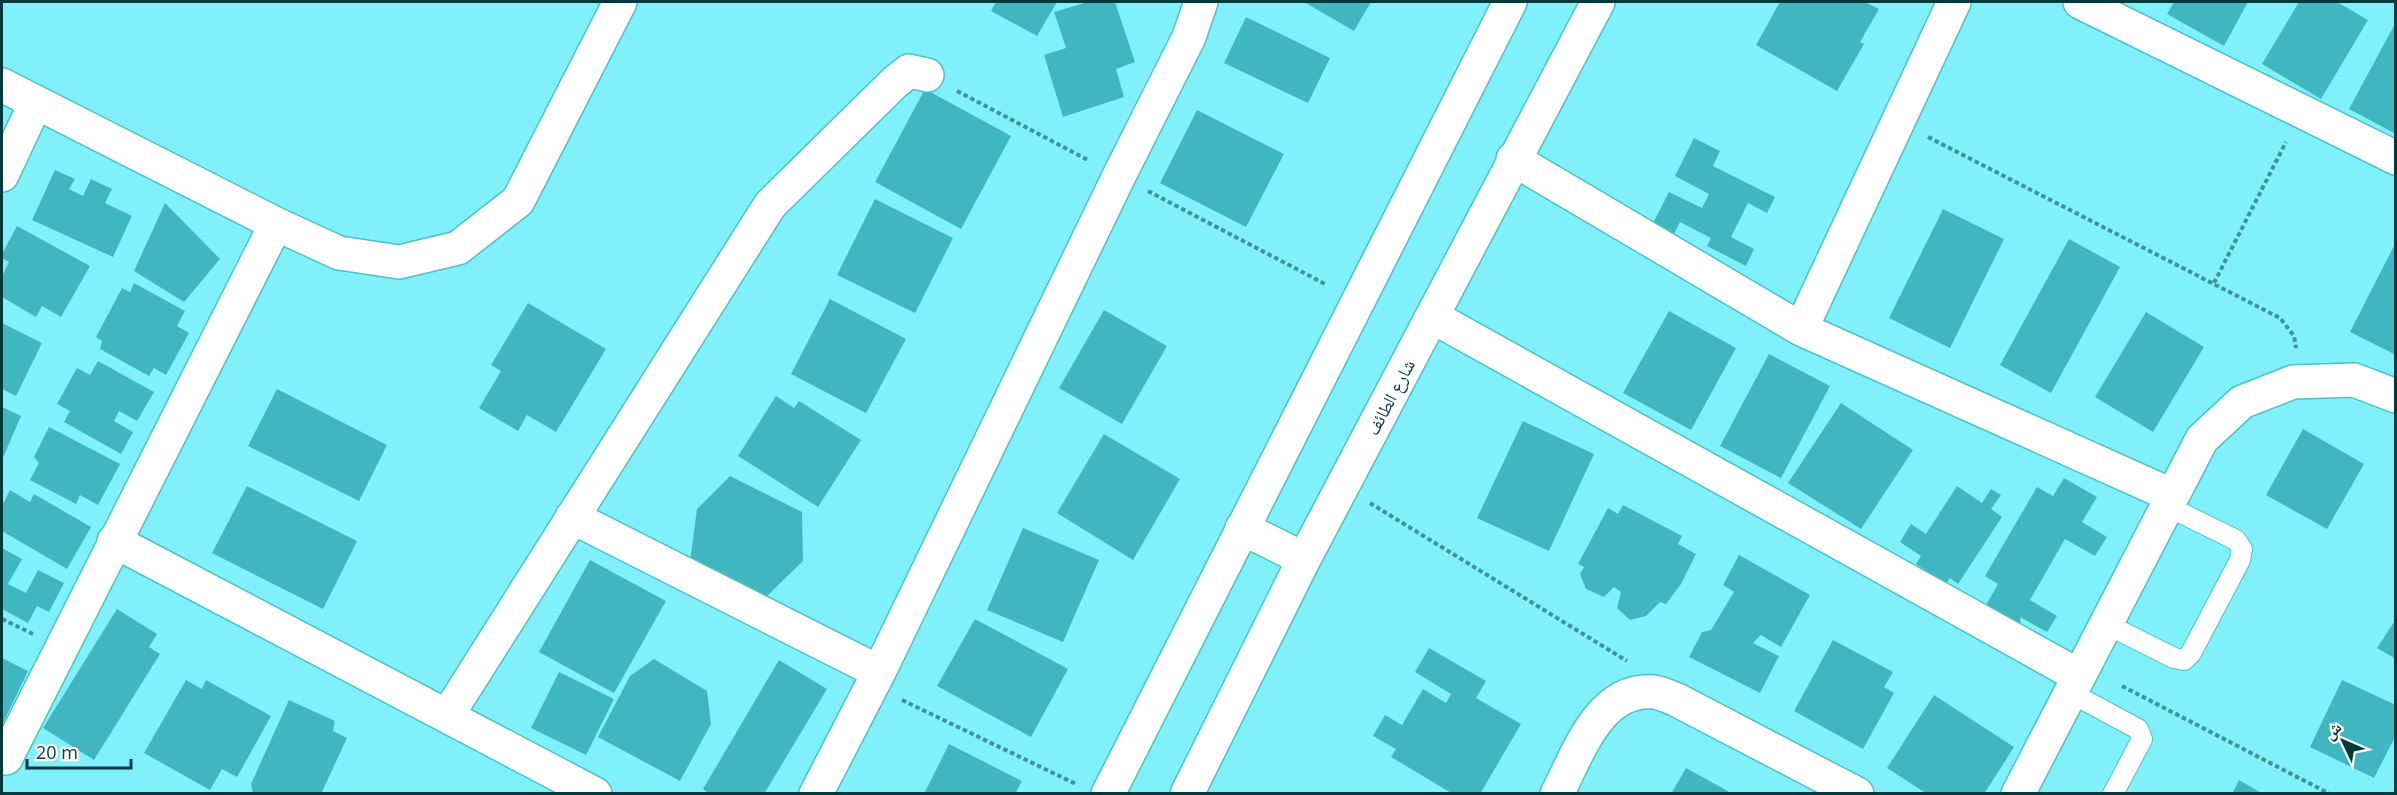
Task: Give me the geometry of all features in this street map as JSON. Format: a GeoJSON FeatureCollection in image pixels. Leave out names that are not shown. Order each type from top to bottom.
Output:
{"type":"FeatureCollection","features":[{"type":"Feature","properties":{"kind":"street"},"geometry":{"type":"LineString","coordinates":[[2,85],[276,224],[339,253],[399,262],[458,248],[518,201],[620,2]]}},
{"type":"Feature","properties":{"kind":"street"},"geometry":{"type":"LineString","coordinates":[[816,794],[1189,37],[1201,2]]}},
{"type":"Feature","properties":{"kind":"street"},"geometry":{"type":"LineString","coordinates":[[1096,791],[1242,528],[1510,2]]}},
{"type":"Feature","properties":{"kind":"street","name":"شارع الطائف"},"geometry":{"type":"LineString","coordinates":[[1186,794],[1304,559],[1433,317],[1513,159],[1598,2]]}},
{"type":"Feature","properties":{"kind":"street"},"geometry":{"type":"LineString","coordinates":[[1801,329],[1954,2]]}},
{"type":"Feature","properties":{"kind":"street"},"geometry":{"type":"LineString","coordinates":[[2080,2],[2396,158]]}},
{"type":"Feature","properties":{"kind":"street"},"geometry":{"type":"LineString","coordinates":[[447,716],[770,205],[895,82],[909,71],[927,75]]}},
{"type":"Feature","properties":{"kind":"street"},"geometry":{"type":"LineString","coordinates":[[2,175],[36,102]]}},
{"type":"Feature","properties":{"kind":"street"},"geometry":{"type":"LineString","coordinates":[[1513,159],[1801,329],[2169,501]]}},
{"type":"Feature","properties":{"kind":"street"},"geometry":{"type":"LineString","coordinates":[[6,758],[276,224]]}},
{"type":"Feature","properties":{"kind":"street"},"geometry":{"type":"LineString","coordinates":[[1433,317],[2078,678]]}},
{"type":"Feature","properties":{"kind":"street"},"geometry":{"type":"LineString","coordinates":[[2018,794],[2202,439],[2242,402],[2293,382],[2354,380],[2396,396]]}},
{"type":"Feature","properties":{"kind":"street"},"geometry":{"type":"LineString","coordinates":[[572,517],[875,678]]}},
{"type":"Feature","properties":{"kind":"street"},"geometry":{"type":"LineString","coordinates":[[1242,528],[1304,559]]}},
{"type":"Feature","properties":{"kind":"street"},"geometry":{"type":"LineString","coordinates":[[114,541],[595,794]]}},
{"type":"Feature","properties":{"kind":"street"},"geometry":{"type":"LineString","coordinates":[[1557,794],[1596,721],[1611,704],[1632,694],[1655,692],[1677,699],[1857,794]]}},
{"type":"Feature","properties":{"kind":"lane"},"geometry":{"type":"LineString","coordinates":[[2106,624],[2174,658],[2184,660],[2191,653],[2235,570],[2242,549],[2236,540],[2169,501]]}},
{"type":"Feature","properties":{"kind":"lane"},"geometry":{"type":"LineString","coordinates":[[2078,678],[2138,729],[2142,739],[2113,794]]}},
{"type":"Feature","properties":{"kind":"path"},"geometry":{"type":"LineString","coordinates":[[2214,283],[2302,111]]}},
{"type":"Feature","properties":{"kind":"path"},"geometry":{"type":"LineString","coordinates":[[1898,122],[2280,318],[2294,336],[2298,358],[2293,382]]}},
{"type":"Feature","properties":{"kind":"path"},"geometry":{"type":"LineString","coordinates":[[1343,487],[1631,663],[1645,675],[1655,692]]}},
{"type":"Feature","properties":{"kind":"path"},"geometry":{"type":"LineString","coordinates":[[875,678],[1096,791]]}},
{"type":"Feature","properties":{"kind":"path"},"geometry":{"type":"LineString","coordinates":[[2078,678],[2330,794]]}},
{"type":"Feature","properties":{"kind":"building"},"geometry":{"type":"Polygon","coordinates":[[[996,2],[1057,2],[1037,36],[991,11],[996,2]]]}},
{"type":"Feature","properties":{"kind":"building"},"geometry":{"type":"Polygon","coordinates":[[[1088,2],[1115,2],[1135,62],[1116,69],[1124,97],[1063,117],[1044,55],[1066,48],[1054,12],[1088,2]]]}},
{"type":"Feature","properties":{"kind":"building"},"geometry":{"type":"Polygon","coordinates":[[[1304,2],[1371,2],[1354,31],[1304,2]]]}},
{"type":"Feature","properties":{"kind":"building"},"geometry":{"type":"Polygon","coordinates":[[[1780,2],[1865,2],[1879,9],[1860,42],[1864,44],[1837,91],[1756,45],[1780,2]]]}},
{"type":"Feature","properties":{"kind":"building"},"geometry":{"type":"Polygon","coordinates":[[[2174,2],[2248,2],[2224,46],[2167,14],[2174,2]]]}},
{"type":"Feature","properties":{"kind":"building"},"geometry":{"type":"Polygon","coordinates":[[[2299,2],[2337,2],[2368,20],[2321,99],[2262,64],[2299,2]]]}},
{"type":"Feature","properties":{"kind":"building"},"geometry":{"type":"Polygon","coordinates":[[[1246,17],[1330,58],[1308,103],[1224,63],[1246,17]]]}},
{"type":"Feature","properties":{"kind":"building"},"geometry":{"type":"Polygon","coordinates":[[[2396,22],[2396,134],[2349,109],[2396,22]]]}},
{"type":"Feature","properties":{"kind":"building"},"geometry":{"type":"Polygon","coordinates":[[[925,89],[1011,136],[961,229],[875,182],[925,89]]]}},
{"type":"Feature","properties":{"kind":"building"},"geometry":{"type":"Polygon","coordinates":[[[1197,110],[1284,154],[1246,227],[1160,183],[1197,110]]]}},
{"type":"Feature","properties":{"kind":"building"},"geometry":{"type":"Polygon","coordinates":[[[1694,138],[1720,151],[1713,166],[1775,197],[1767,213],[1748,203],[1731,237],[1754,249],[1746,266],[1707,246],[1711,238],[1680,222],[1673,236],[1652,225],[1669,192],[1702,208],[1709,194],[1675,176],[1694,138]]]}},
{"type":"Feature","properties":{"kind":"building"},"geometry":{"type":"Polygon","coordinates":[[[55,170],[75,179],[69,189],[83,196],[91,179],[112,189],[105,203],[132,216],[113,257],[32,220],[55,170]]]}},
{"type":"Feature","properties":{"kind":"building"},"geometry":{"type":"Polygon","coordinates":[[[875,199],[953,238],[915,313],[837,275],[875,199]]]}},
{"type":"Feature","properties":{"kind":"building"},"geometry":{"type":"Polygon","coordinates":[[[165,203],[220,259],[184,302],[134,271],[165,203]]]}},
{"type":"Feature","properties":{"kind":"building"},"geometry":{"type":"Polygon","coordinates":[[[1943,209],[2004,239],[1950,348],[1889,318],[1943,209]]]}},
{"type":"Feature","properties":{"kind":"building"},"geometry":{"type":"Polygon","coordinates":[[[17,226],[90,266],[61,317],[42,306],[36,317],[2,297],[2,276],[9,262],[2,258],[2,254],[17,226]]]}},
{"type":"Feature","properties":{"kind":"building"},"geometry":{"type":"Polygon","coordinates":[[[2069,239],[2120,267],[2051,393],[2000,365],[2069,239]]]}},
{"type":"Feature","properties":{"kind":"building"},"geometry":{"type":"Polygon","coordinates":[[[2396,242],[2396,355],[2350,332],[2396,242]]]}},
{"type":"Feature","properties":{"kind":"building"},"geometry":{"type":"Polygon","coordinates":[[[134,283],[185,311],[177,326],[189,333],[166,375],[154,368],[149,376],[100,349],[102,341],[96,337],[122,288],[130,292],[134,283]]]}},
{"type":"Feature","properties":{"kind":"building"},"geometry":{"type":"Polygon","coordinates":[[[830,299],[906,339],[866,413],[791,374],[830,299]]]}},
{"type":"Feature","properties":{"kind":"building"},"geometry":{"type":"Polygon","coordinates":[[[528,303],[606,349],[556,432],[527,415],[518,431],[479,408],[501,371],[491,365],[528,303]]]}},
{"type":"Feature","properties":{"kind":"building"},"geometry":{"type":"Polygon","coordinates":[[[1104,310],[1167,346],[1122,424],[1059,388],[1104,310]]]}},
{"type":"Feature","properties":{"kind":"building"},"geometry":{"type":"Polygon","coordinates":[[[1669,311],[1736,348],[1691,430],[1623,393],[1669,311]]]}},
{"type":"Feature","properties":{"kind":"building"},"geometry":{"type":"Polygon","coordinates":[[[2146,312],[2204,347],[2153,432],[2095,397],[2146,312]]]}},
{"type":"Feature","properties":{"kind":"building"},"geometry":{"type":"Polygon","coordinates":[[[2,323],[42,343],[16,396],[2,389],[2,323]]]}},
{"type":"Feature","properties":{"kind":"building"},"geometry":{"type":"Polygon","coordinates":[[[1769,354],[1830,386],[1781,478],[1720,446],[1769,354]]]}},
{"type":"Feature","properties":{"kind":"building"},"geometry":{"type":"Polygon","coordinates":[[[98,361],[154,392],[137,421],[119,411],[114,421],[133,432],[121,454],[64,422],[70,411],[57,404],[77,368],[90,375],[98,361]]]}},
{"type":"Feature","properties":{"kind":"building"},"geometry":{"type":"Polygon","coordinates":[[[277,389],[387,445],[359,501],[248,446],[277,389]]]}},
{"type":"Feature","properties":{"kind":"building"},"geometry":{"type":"Polygon","coordinates":[[[776,396],[794,408],[799,401],[861,440],[818,507],[738,456],[776,396]]]}},
{"type":"Feature","properties":{"kind":"building"},"geometry":{"type":"Polygon","coordinates":[[[1841,403],[1913,450],[1861,529],[1788,483],[1841,403]]]}},
{"type":"Feature","properties":{"kind":"building"},"geometry":{"type":"Polygon","coordinates":[[[2,407],[21,416],[2,460],[2,407]]]}},
{"type":"Feature","properties":{"kind":"building"},"geometry":{"type":"Polygon","coordinates":[[[1523,421],[1594,454],[1549,551],[1477,518],[1523,421]]]}},
{"type":"Feature","properties":{"kind":"building"},"geometry":{"type":"Polygon","coordinates":[[[49,427],[120,464],[98,505],[80,495],[76,504],[30,480],[39,463],[34,457],[49,427]]]}},
{"type":"Feature","properties":{"kind":"building"},"geometry":{"type":"Polygon","coordinates":[[[2303,429],[2364,464],[2327,529],[2266,495],[2303,429]]]}},
{"type":"Feature","properties":{"kind":"building"},"geometry":{"type":"Polygon","coordinates":[[[1104,434],[1180,479],[1133,560],[1057,513],[1104,434]]]}},
{"type":"Feature","properties":{"kind":"building"},"geometry":{"type":"Polygon","coordinates":[[[730,476],[802,512],[803,561],[766,597],[690,561],[697,509],[730,476]]]}},
{"type":"Feature","properties":{"kind":"building"},"geometry":{"type":"Polygon","coordinates":[[[2064,478],[2097,497],[2082,522],[2107,537],[2095,556],[2065,539],[2030,600],[2057,616],[2047,632],[2020,617],[2021,625],[1986,605],[1998,584],[1985,576],[2037,487],[2053,496],[2064,478]]]}},
{"type":"Feature","properties":{"kind":"building"},"geometry":{"type":"Polygon","coordinates":[[[247,486],[357,541],[323,609],[212,553],[247,486]]]}},
{"type":"Feature","properties":{"kind":"building"},"geometry":{"type":"Polygon","coordinates":[[[1957,486],[1982,503],[1991,489],[2001,495],[1991,509],[2002,517],[1958,584],[1950,578],[1946,584],[1916,564],[1921,556],[1900,542],[1911,524],[1926,534],[1957,486]]]}},
{"type":"Feature","properties":{"kind":"building"},"geometry":{"type":"Polygon","coordinates":[[[10,490],[30,502],[34,494],[91,527],[67,569],[2,531],[2,506],[10,490]]]}},
{"type":"Feature","properties":{"kind":"building"},"geometry":{"type":"Polygon","coordinates":[[[1623,505],[1682,536],[1678,544],[1696,554],[1681,584],[1666,604],[1660,602],[1646,616],[1630,620],[1617,608],[1621,592],[1614,587],[1604,597],[1586,589],[1580,574],[1584,567],[1578,564],[1608,508],[1618,514],[1623,505]]]}},
{"type":"Feature","properties":{"kind":"building"},"geometry":{"type":"Polygon","coordinates":[[[1023,528],[1099,560],[1063,642],[987,610],[1023,528]]]}},
{"type":"Feature","properties":{"kind":"building"},"geometry":{"type":"Polygon","coordinates":[[[2,548],[22,559],[8,584],[26,593],[38,570],[64,583],[49,612],[37,606],[28,623],[2,609],[2,548]]]}},
{"type":"Feature","properties":{"kind":"building"},"geometry":{"type":"Polygon","coordinates":[[[1739,555],[1810,595],[1781,647],[1761,635],[1753,643],[1779,656],[1760,693],[1689,657],[1702,632],[1711,630],[1734,592],[1723,585],[1739,555]]]}},
{"type":"Feature","properties":{"kind":"building"},"geometry":{"type":"Polygon","coordinates":[[[590,560],[666,601],[614,693],[539,652],[590,560]]]}},
{"type":"Feature","properties":{"kind":"building"},"geometry":{"type":"Polygon","coordinates":[[[117,609],[157,634],[149,647],[160,654],[94,760],[43,728],[117,609]]]}},
{"type":"Feature","properties":{"kind":"building"},"geometry":{"type":"Polygon","coordinates":[[[975,619],[1068,669],[1031,737],[937,686],[975,619]]]}},
{"type":"Feature","properties":{"kind":"building"},"geometry":{"type":"Polygon","coordinates":[[[2396,619],[2396,659],[2377,648],[2396,619]]]}},
{"type":"Feature","properties":{"kind":"building"},"geometry":{"type":"Polygon","coordinates":[[[1833,640],[1893,672],[1884,687],[1894,693],[1863,749],[1794,711],[1833,640]]]}},
{"type":"Feature","properties":{"kind":"building"},"geometry":{"type":"Polygon","coordinates":[[[1429,648],[1486,681],[1476,698],[1521,724],[1480,794],[1453,794],[1391,757],[1396,749],[1373,736],[1385,715],[1402,725],[1423,689],[1446,703],[1451,694],[1415,672],[1429,648]]]}},
{"type":"Feature","properties":{"kind":"building"},"geometry":{"type":"Polygon","coordinates":[[[2,658],[28,671],[2,725],[2,658]]]}},
{"type":"Feature","properties":{"kind":"building"},"geometry":{"type":"Polygon","coordinates":[[[654,659],[707,691],[711,724],[680,781],[598,737],[630,676],[654,659]]]}},
{"type":"Feature","properties":{"kind":"building"},"geometry":{"type":"Polygon","coordinates":[[[779,660],[827,689],[764,794],[710,794],[703,789],[779,660]]]}},
{"type":"Feature","properties":{"kind":"building"},"geometry":{"type":"Polygon","coordinates":[[[559,672],[614,699],[586,755],[531,728],[559,672]]]}},
{"type":"Feature","properties":{"kind":"building"},"geometry":{"type":"Polygon","coordinates":[[[186,680],[202,689],[206,680],[271,716],[237,777],[222,769],[210,790],[144,753],[186,680]]]}},
{"type":"Feature","properties":{"kind":"building"},"geometry":{"type":"Polygon","coordinates":[[[2342,680],[2396,705],[2396,735],[2374,778],[2310,747],[2342,680]]]}},
{"type":"Feature","properties":{"kind":"building"},"geometry":{"type":"Polygon","coordinates":[[[1934,695],[2014,747],[1984,794],[1927,794],[1887,768],[1934,695]]]}},
{"type":"Feature","properties":{"kind":"building"},"geometry":{"type":"Polygon","coordinates":[[[289,700],[335,721],[333,731],[347,738],[321,794],[253,794],[251,784],[289,700]]]}},
{"type":"Feature","properties":{"kind":"building"},"geometry":{"type":"Polygon","coordinates":[[[949,744],[1022,781],[1015,794],[924,794],[949,744]]]}},
{"type":"Feature","properties":{"kind":"building"},"geometry":{"type":"Polygon","coordinates":[[[1686,768],[1733,794],[1671,794],[1686,768]]]}},
{"type":"Feature","properties":{"kind":"building"},"geometry":{"type":"Polygon","coordinates":[[[2239,780],[2263,794],[2232,794],[2239,780]]]}}]}
